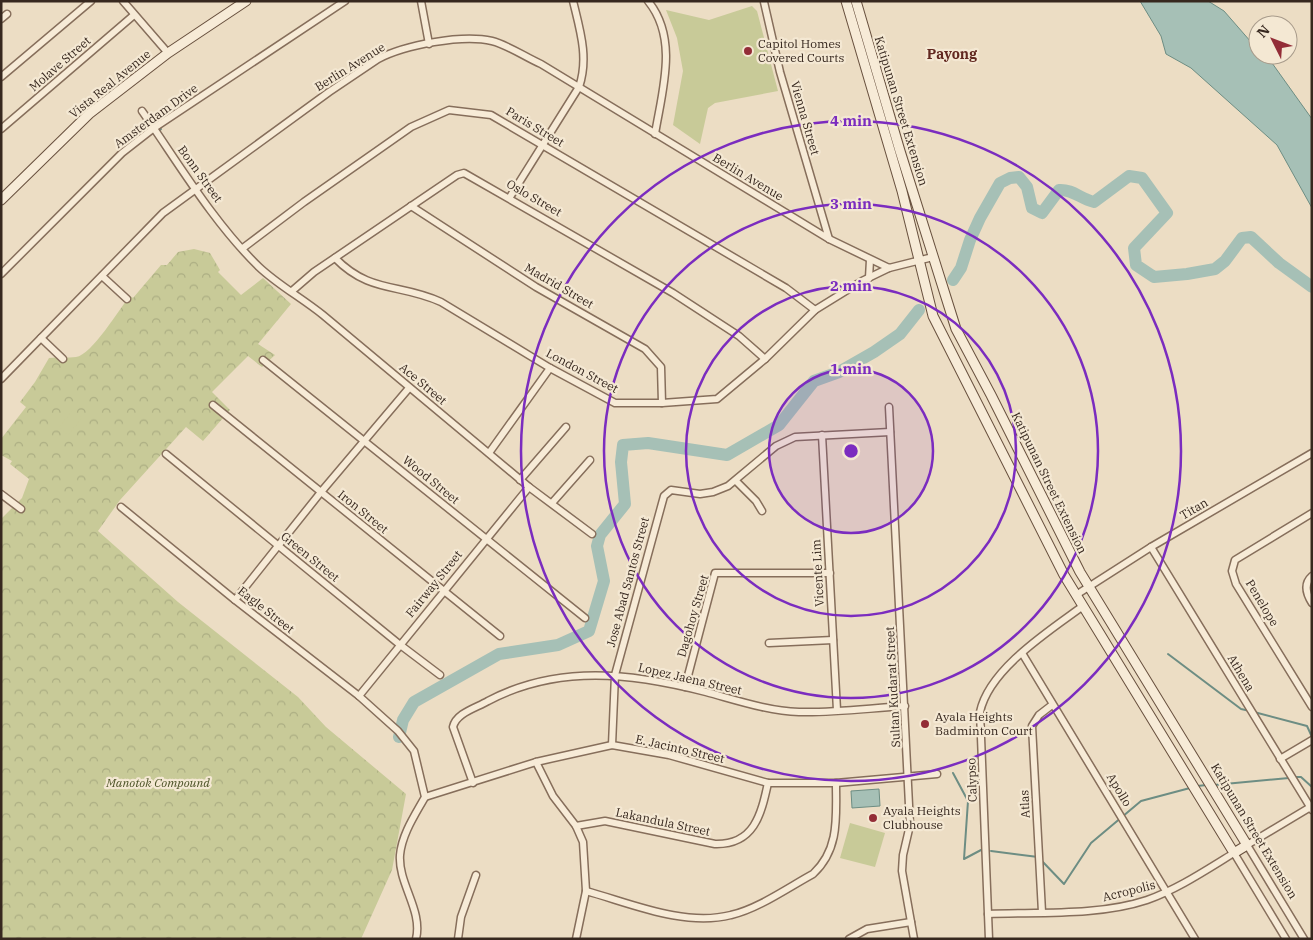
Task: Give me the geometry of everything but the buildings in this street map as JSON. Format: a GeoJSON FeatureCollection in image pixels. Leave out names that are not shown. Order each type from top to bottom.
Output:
{"type":"FeatureCollection","features":[{"type":"Feature","properties":{"kind":"street"},"geometry":{"type":"LineString","coordinates":[[1,77],[91,1]]}},
{"type":"Feature","properties":{"kind":"street"},"geometry":{"type":"LineString","coordinates":[[123,1],[168,53]]}},
{"type":"Feature","properties":{"kind":"street","name":"Vista Real Avenue"},"geometry":{"type":"LineString","coordinates":[[1,200],[89,114],[168,53],[246,1]]}},
{"type":"Feature","properties":{"kind":"street","name":"Amsterdam Drive"},"geometry":{"type":"LineString","coordinates":[[1,274],[122,153],[154,128],[345,1]]}},
{"type":"Feature","properties":{"kind":"street"},"geometry":{"type":"LineString","coordinates":[[420,1],[429,44]]}},
{"type":"Feature","properties":{"kind":"street"},"geometry":{"type":"LineString","coordinates":[[510,197],[579,87],[585,59],[573,1]]}},
{"type":"Feature","properties":{"kind":"street"},"geometry":{"type":"LineString","coordinates":[[648,1],[654,9],[665,44],[667,65],[655,134]]}},
{"type":"Feature","properties":{"kind":"street","name":"Katipunan Street Extension"},"geometry":{"type":"LineString","coordinates":[[846,1],[956,329],[992,395],[1064,544],[1304,939]]}},
{"type":"Feature","properties":{"kind":"street","name":"Katipunan Street Extension"},"geometry":{"type":"LineString","coordinates":[[856,1],[933,316],[1076,595],[1286,939]]}},
{"type":"Feature","properties":{"kind":"street","name":"Vienna Street"},"geometry":{"type":"LineString","coordinates":[[764,2],[780,72],[829,239]]}},
{"type":"Feature","properties":{"kind":"street","name":"Molave Street"},"geometry":{"type":"LineString","coordinates":[[1,129],[134,15]]}},
{"type":"Feature","properties":{"kind":"street","name":"Berlin Avenue"},"geometry":{"type":"LineString","coordinates":[[1,379],[163,213],[378,59],[408,47],[463,39],[492,41],[541,64],[829,239],[889,268]]}},
{"type":"Feature","properties":{"kind":"street","name":"Paris Street"},"geometry":{"type":"LineString","coordinates":[[243,248],[304,202],[411,128],[449,110],[491,114],[786,288],[815,310]]}},
{"type":"Feature","properties":{"kind":"street","name":"Bonn Street"},"geometry":{"type":"LineString","coordinates":[[142,111],[196,189],[243,248]]}},
{"type":"Feature","properties":{"kind":"street","name":"Oslo Street"},"geometry":{"type":"LineString","coordinates":[[292,291],[411,206],[464,173],[510,197],[674,293],[739,336],[765,360]]}},
{"type":"Feature","properties":{"kind":"street","name":"Madrid Street"},"geometry":{"type":"LineString","coordinates":[[411,206],[536,287],[645,349],[661,367],[662,403]]}},
{"type":"Feature","properties":{"kind":"street","name":"Ace Street"},"geometry":{"type":"LineString","coordinates":[[243,248],[279,284],[292,291],[520,480],[592,534]]}},
{"type":"Feature","properties":{"kind":"street","name":"London Street"},"geometry":{"type":"LineString","coordinates":[[336,258],[350,272],[363,280],[426,295],[441,302],[550,368],[614,403],[662,403],[717,398],[765,360],[815,310],[889,268]]}},
{"type":"Feature","properties":{"kind":"street"},"geometry":{"type":"LineString","coordinates":[[889,268],[934,259]]}},
{"type":"Feature","properties":{"kind":"street"},"geometry":{"type":"LineString","coordinates":[[870,260],[870,278]]}},
{"type":"Feature","properties":{"kind":"street"},"geometry":{"type":"LineString","coordinates":[[102,276],[127,299]]}},
{"type":"Feature","properties":{"kind":"street"},"geometry":{"type":"LineString","coordinates":[[41,338],[63,359]]}},
{"type":"Feature","properties":{"kind":"street","name":"Wood Street"},"geometry":{"type":"LineString","coordinates":[[263,360],[585,618]]}},
{"type":"Feature","properties":{"kind":"street"},"geometry":{"type":"LineString","coordinates":[[489,453],[550,368]]}},
{"type":"Feature","properties":{"kind":"street"},"geometry":{"type":"LineString","coordinates":[[235,600],[363,440],[409,388]]}},
{"type":"Feature","properties":{"kind":"street","name":"Iron Street"},"geometry":{"type":"LineString","coordinates":[[213,405],[500,636]]}},
{"type":"Feature","properties":{"kind":"street","name":"Sultan Kudarat Street"},"geometry":{"type":"LineString","coordinates":[[889,407],[910,825],[902,870],[914,939]]}},
{"type":"Feature","properties":{"kind":"street"},"geometry":{"type":"LineString","coordinates":[[520,480],[566,427]]}},
{"type":"Feature","properties":{"kind":"street"},"geometry":{"type":"LineString","coordinates":[[762,511],[756,501],[736,481],[776,446],[795,437],[890,432]]}},
{"type":"Feature","properties":{"kind":"street","name":"Vicente Lim"},"geometry":{"type":"LineString","coordinates":[[822,435],[837,710]]}},
{"type":"Feature","properties":{"kind":"street","name":"Titan"},"geometry":{"type":"LineString","coordinates":[[1076,595],[1090,588],[1151,548],[1312,453]]}},
{"type":"Feature","properties":{"kind":"street","name":"Green Street"},"geometry":{"type":"LineString","coordinates":[[166,454],[399,644],[440,675]]}},
{"type":"Feature","properties":{"kind":"street"},"geometry":{"type":"LineString","coordinates":[[552,504],[590,460]]}},
{"type":"Feature","properties":{"kind":"street","name":"Jose Abad Santos Street"},"geometry":{"type":"LineString","coordinates":[[612,745],[615,675],[664,496],[671,490],[700,494],[713,492],[736,481]]}},
{"type":"Feature","properties":{"kind":"street","name":"Fairway Street"},"geometry":{"type":"LineString","coordinates":[[359,696],[485,538],[529,487]]}},
{"type":"Feature","properties":{"kind":"street"},"geometry":{"type":"LineString","coordinates":[[1,494],[22,509]]}},
{"type":"Feature","properties":{"kind":"street","name":"Eagle Street"},"geometry":{"type":"LineString","coordinates":[[121,507],[235,600],[359,696],[398,731],[414,751],[425,797]]}},
{"type":"Feature","properties":{"kind":"street","name":"Penelope"},"geometry":{"type":"LineString","coordinates":[[1312,513],[1235,560],[1232,571],[1236,584],[1312,707]]}},
{"type":"Feature","properties":{"kind":"street","name":"Athena"},"geometry":{"type":"LineString","coordinates":[[1151,548],[1311,807]]}},
{"type":"Feature","properties":{"kind":"street","name":"Dagohoy Street"},"geometry":{"type":"LineString","coordinates":[[685,687],[715,573],[830,573]]}},
{"type":"Feature","properties":{"kind":"street"},"geometry":{"type":"LineString","coordinates":[[1312,576],[1306,586],[1312,603]]}},
{"type":"Feature","properties":{"kind":"street","name":"Calypso"},"geometry":{"type":"LineString","coordinates":[[989,939],[980,712],[986,691],[1022,653],[1046,632],[1083,606]]}},
{"type":"Feature","properties":{"kind":"street"},"geometry":{"type":"LineString","coordinates":[[769,643],[833,640]]}},
{"type":"Feature","properties":{"kind":"street","name":"Apollo"},"geometry":{"type":"LineString","coordinates":[[1022,653],[1052,705],[1112,800],[1192,938]]}},
{"type":"Feature","properties":{"kind":"street","name":"Lopez Jaena Street"},"geometry":{"type":"LineString","coordinates":[[473,783],[454,727],[459,717],[513,688],[574,676],[615,675],[649,678],[760,707],[799,712],[905,706]]}},
{"type":"Feature","properties":{"kind":"street","name":"Atlas"},"geometry":{"type":"LineString","coordinates":[[1042,912],[1032,726],[1039,715],[1052,705]]}},
{"type":"Feature","properties":{"kind":"street"},"geometry":{"type":"LineString","coordinates":[[1280,758],[1312,740]]}},
{"type":"Feature","properties":{"kind":"street","name":"E. Jacinto Street"},"geometry":{"type":"LineString","coordinates":[[425,797],[536,762],[612,745],[670,755],[768,782],[836,783],[908,775],[937,774]]}},
{"type":"Feature","properties":{"kind":"street"},"geometry":{"type":"LineString","coordinates":[[536,762],[553,796],[576,826],[583,842],[586,891],[576,939]]}},
{"type":"Feature","properties":{"kind":"street","name":"Lakandula Street"},"geometry":{"type":"LineString","coordinates":[[576,826],[605,822],[726,845],[738,842],[756,823],[762,811],[768,782]]}},
{"type":"Feature","properties":{"kind":"street"},"geometry":{"type":"LineString","coordinates":[[586,891],[676,915],[703,918],[732,916],[813,874],[821,866],[828,856],[835,835],[836,783]]}},
{"type":"Feature","properties":{"kind":"street"},"geometry":{"type":"LineString","coordinates":[[416,939],[418,924],[402,872],[400,856],[406,833],[425,797]]}},
{"type":"Feature","properties":{"kind":"street"},"geometry":{"type":"LineString","coordinates":[[1234,853],[1311,807]]}},
{"type":"Feature","properties":{"kind":"street","name":"Acropolis"},"geometry":{"type":"LineString","coordinates":[[988,914],[1104,910],[1146,900],[1166,892],[1234,853]]}},
{"type":"Feature","properties":{"kind":"street"},"geometry":{"type":"LineString","coordinates":[[458,939],[461,917],[476,875]]}},
{"type":"Feature","properties":{"kind":"street"},"geometry":{"type":"LineString","coordinates":[[849,939],[867,929],[911,922]]}},
{"type":"Feature","properties":{"kind":"green space"},"geometry":{"type":"Polygon","coordinates":[[[752,6],[757,11],[778,91],[715,103],[708,108],[700,144],[673,125],[683,71],[677,38],[666,10],[709,20],[752,6]]]}},
{"type":"Feature","properties":{"kind":"green space","name":"Manotok Compound"},"geometry":{"type":"Polygon","coordinates":[[[194,249],[210,253],[220,270],[218,272],[241,295],[263,278],[291,304],[258,344],[275,355],[262,367],[248,356],[212,392],[230,410],[203,441],[186,427],[120,500],[98,531],[178,602],[298,697],[326,727],[406,794],[392,870],[361,939],[1,939],[1,519],[22,498],[29,479],[10,464],[12,461],[1,455],[1,439],[26,407],[20,402],[35,382],[49,358],[76,357],[90,348],[105,331],[130,296],[133,298],[161,265],[167,265],[178,252],[194,249]]]}},
{"type":"Feature","properties":{"kind":"green space"},"geometry":{"type":"Polygon","coordinates":[[[73,410],[82,418],[68,435],[59,427],[73,410]]]}},
{"type":"Feature","properties":{"kind":"green space"},"geometry":{"type":"Polygon","coordinates":[[[850,823],[885,833],[875,867],[840,858],[850,823]]]}},
{"type":"Feature","properties":{"kind":"shaded area"},"geometry":{"type":"Polygon","coordinates":[[[1140,1],[1208,1],[1224,11],[1248,39],[1248,65],[1273,65],[1312,119],[1312,208],[1277,145],[1191,68],[1166,54],[1161,36],[1140,1]]]}},
{"type":"Feature","properties":{"kind":"shaded area"},"geometry":{"type":"Polygon","coordinates":[[[879,789],[880,806],[852,808],[851,791],[879,789]]]}},
{"type":"Feature","properties":{"kind":"waterway"},"geometry":{"type":"LineString","coordinates":[[953,280],[961,268],[970,240],[980,218],[1000,183],[1010,178],[1019,177],[1027,187],[1032,208],[1042,213],[1059,190],[1068,191],[1094,202],[1129,176],[1142,178],[1167,213],[1134,248],[1136,265],[1154,277],[1215,269],[1225,261],[1242,238],[1251,237],[1279,263],[1312,287]]}},
{"type":"Feature","properties":{"kind":"waterway"},"geometry":{"type":"LineString","coordinates":[[399,737],[403,720],[414,702],[499,654],[558,645],[589,631],[604,581],[597,546],[600,535],[625,504],[621,462],[623,445],[648,443],[727,455],[779,425],[814,381],[839,372],[874,352],[900,334],[919,310]]}},
{"type":"Feature","properties":{"kind":"waterway"},"geometry":{"type":"LineString","coordinates":[[1168,654],[1241,709],[1250,711]]}},
{"type":"Feature","properties":{"kind":"waterway"},"geometry":{"type":"LineString","coordinates":[[1254,712],[1307,726],[1312,737]]}},
{"type":"Feature","properties":{"kind":"waterway"},"geometry":{"type":"LineString","coordinates":[[953,773],[968,801],[964,859],[981,850]]}},
{"type":"Feature","properties":{"kind":"waterway"},"geometry":{"type":"LineString","coordinates":[[1294,777],[1301,777],[1312,787]]}},
{"type":"Feature","properties":{"kind":"waterway"},"geometry":{"type":"LineString","coordinates":[[1214,785],[1289,778]]}},
{"type":"Feature","properties":{"kind":"waterway"},"geometry":{"type":"LineString","coordinates":[[1197,786],[1207,785]]}},
{"type":"Feature","properties":{"kind":"waterway"},"geometry":{"type":"LineString","coordinates":[[1041,860],[1064,884],[1091,843],[1141,801],[1190,788]]}},
{"type":"Feature","properties":{"kind":"waterway"},"geometry":{"type":"LineString","coordinates":[[991,851],[1038,857]]}},
{"type":"Feature","properties":{"kind":"place","name":"Capitol Homes Covered Courts"},"geometry":{"type":"Point","coordinates":[748,51]}},
{"type":"Feature","properties":{"kind":"place","name":"Ayala Heights Badminton Court"},"geometry":{"type":"Point","coordinates":[925,724]}},
{"type":"Feature","properties":{"kind":"place","name":"Ayala Heights Clubhouse"},"geometry":{"type":"Point","coordinates":[873,818]}},
{"type":"Feature","properties":{"kind":"district","name":"Payong"},"geometry":{"type":"Point","coordinates":[952,54]}}]}
